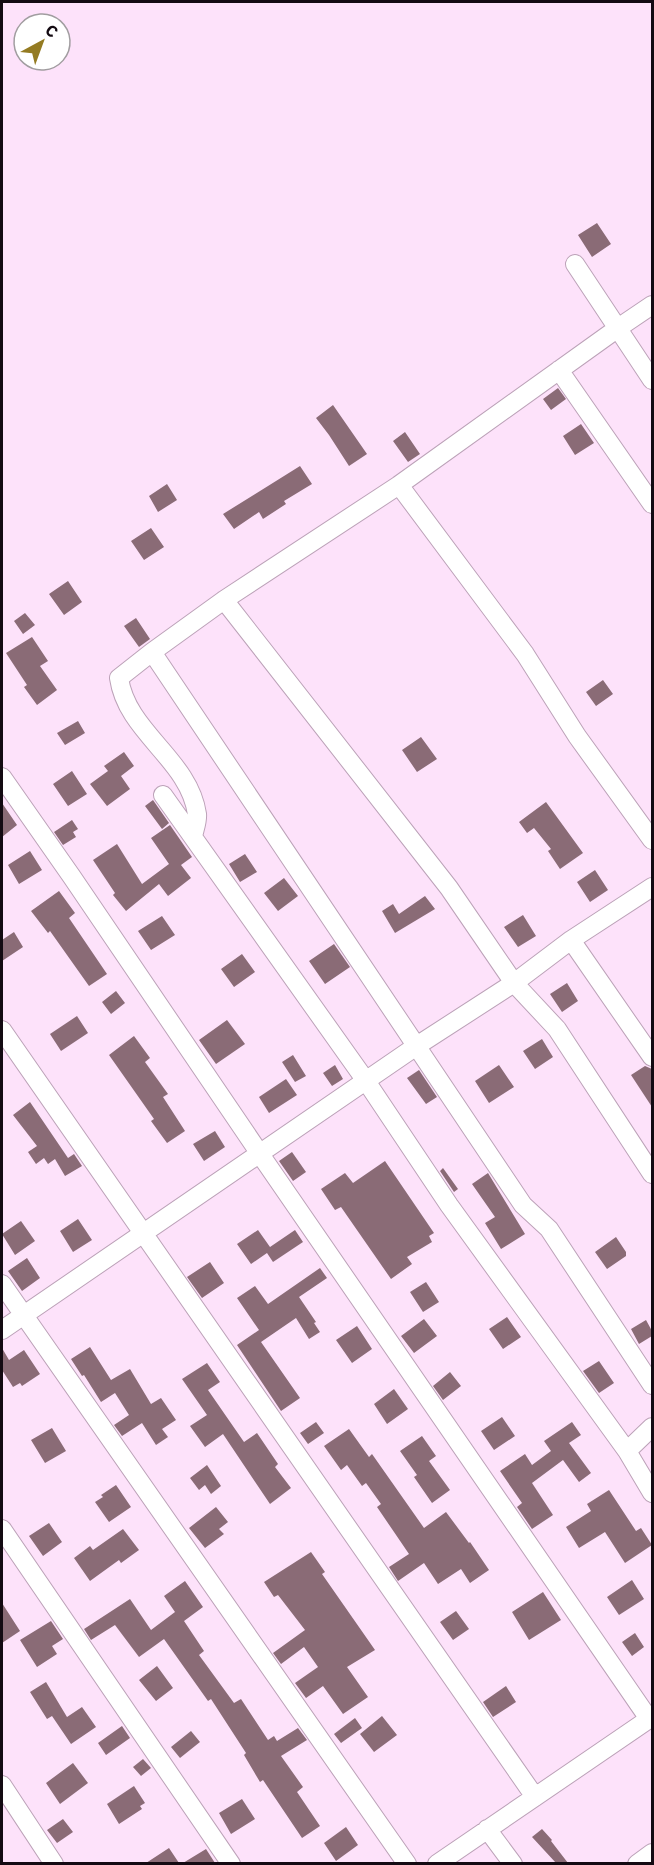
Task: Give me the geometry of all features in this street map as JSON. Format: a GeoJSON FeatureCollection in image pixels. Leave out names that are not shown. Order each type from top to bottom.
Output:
{"type":"FeatureCollection","features":[{"type":"Feature","properties":{"kind":"street"},"geometry":{"type":"LineString","coordinates":[[575,264],[652,380]]}},
{"type":"Feature","properties":{"kind":"street"},"geometry":{"type":"LineString","coordinates":[[193,837],[197,816],[189,785],[135,719],[121,694],[119,678],[224,600],[399,485],[652,305]]}},
{"type":"Feature","properties":{"kind":"street"},"geometry":{"type":"LineString","coordinates":[[559,370],[652,504]]}},
{"type":"Feature","properties":{"kind":"street"},"geometry":{"type":"LineString","coordinates":[[399,485],[525,654],[577,736],[652,840]]}},
{"type":"Feature","properties":{"kind":"street"},"geometry":{"type":"LineString","coordinates":[[224,600],[449,888],[514,983],[557,1029],[652,1174]]}},
{"type":"Feature","properties":{"kind":"street"},"geometry":{"type":"LineString","coordinates":[[152,652],[416,1047],[524,1205],[549,1229],[652,1385]]}},
{"type":"Feature","properties":{"kind":"street"},"geometry":{"type":"LineString","coordinates":[[2,777],[651,1718],[437,1863]]}},
{"type":"Feature","properties":{"kind":"street"},"geometry":{"type":"LineString","coordinates":[[163,795],[366,1081],[449,1205],[627,1451],[652,1493]]}},
{"type":"Feature","properties":{"kind":"street"},"geometry":{"type":"LineString","coordinates":[[2,1330],[416,1047],[514,983],[571,940],[652,887]]}},
{"type":"Feature","properties":{"kind":"street"},"geometry":{"type":"LineString","coordinates":[[571,940],[652,1057]]}},
{"type":"Feature","properties":{"kind":"street"},"geometry":{"type":"LineString","coordinates":[[2,1030],[535,1797]]}},
{"type":"Feature","properties":{"kind":"street"},"geometry":{"type":"LineString","coordinates":[[2,1284],[407,1863]]}},
{"type":"Feature","properties":{"kind":"street"},"geometry":{"type":"LineString","coordinates":[[627,1451],[652,1427]]}},
{"type":"Feature","properties":{"kind":"street"},"geometry":{"type":"LineString","coordinates":[[2,1529],[231,1863]]}},
{"type":"Feature","properties":{"kind":"street"},"geometry":{"type":"LineString","coordinates":[[2,1785],[54,1863]]}},
{"type":"Feature","properties":{"kind":"street"},"geometry":{"type":"LineString","coordinates":[[487,1830],[513,1863]]}},
{"type":"Feature","properties":{"kind":"street"},"geometry":{"type":"LineString","coordinates":[[637,1863],[652,1852]]}},
{"type":"Feature","properties":{"kind":"building"},"geometry":{"type":"Polygon","coordinates":[[[597,223],[611,244],[592,257],[578,235],[597,223]]]}},
{"type":"Feature","properties":{"kind":"building"},"geometry":{"type":"Polygon","coordinates":[[[558,388],[566,399],[551,410],[543,399],[558,388]]]}},
{"type":"Feature","properties":{"kind":"building"},"geometry":{"type":"Polygon","coordinates":[[[333,405],[367,454],[349,466],[316,418],[333,405]]]}},
{"type":"Feature","properties":{"kind":"building"},"geometry":{"type":"Polygon","coordinates":[[[581,424],[594,443],[575,455],[563,436],[581,424]]]}},
{"type":"Feature","properties":{"kind":"building"},"geometry":{"type":"Polygon","coordinates":[[[405,432],[420,454],[408,462],[393,441],[405,432]]]}},
{"type":"Feature","properties":{"kind":"building"},"geometry":{"type":"Polygon","coordinates":[[[300,466],[312,484],[284,501],[286,504],[263,519],[259,512],[234,529],[223,514],[300,466]]]}},
{"type":"Feature","properties":{"kind":"building"},"geometry":{"type":"Polygon","coordinates":[[[167,484],[177,500],[158,512],[149,496],[167,484]]]}},
{"type":"Feature","properties":{"kind":"building"},"geometry":{"type":"Polygon","coordinates":[[[151,528],[164,547],[144,560],[131,541],[151,528]]]}},
{"type":"Feature","properties":{"kind":"building"},"geometry":{"type":"Polygon","coordinates":[[[68,581],[82,602],[64,615],[49,594],[68,581]]]}},
{"type":"Feature","properties":{"kind":"building"},"geometry":{"type":"Polygon","coordinates":[[[25,613],[35,625],[23,634],[14,621],[25,613]]]}},
{"type":"Feature","properties":{"kind":"building"},"geometry":{"type":"Polygon","coordinates":[[[136,618],[150,639],[139,647],[124,626],[136,618]]]}},
{"type":"Feature","properties":{"kind":"building"},"geometry":{"type":"Polygon","coordinates":[[[32,637],[48,661],[40,666],[57,690],[37,705],[24,687],[27,685],[6,653],[32,637]]]}},
{"type":"Feature","properties":{"kind":"building"},"geometry":{"type":"Polygon","coordinates":[[[603,680],[613,694],[596,706],[586,692],[603,680]]]}},
{"type":"Feature","properties":{"kind":"building"},"geometry":{"type":"Polygon","coordinates":[[[78,721],[85,733],[65,745],[57,733],[78,721]]]}},
{"type":"Feature","properties":{"kind":"building"},"geometry":{"type":"Polygon","coordinates":[[[421,737],[437,759],[417,772],[402,750],[421,737]]]}},
{"type":"Feature","properties":{"kind":"building"},"geometry":{"type":"Polygon","coordinates":[[[124,752],[134,766],[121,776],[130,789],[107,806],[90,784],[108,771],[104,766],[124,752]]]}},
{"type":"Feature","properties":{"kind":"building"},"geometry":{"type":"Polygon","coordinates":[[[72,771],[87,794],[68,806],[53,784],[72,771]]]}},
{"type":"Feature","properties":{"kind":"building"},"geometry":{"type":"Polygon","coordinates":[[[153,800],[169,823],[162,829],[145,806],[153,800]]]}},
{"type":"Feature","properties":{"kind":"building"},"geometry":{"type":"Polygon","coordinates":[[[546,802],[583,853],[560,869],[548,851],[551,849],[534,828],[527,833],[519,822],[546,802]]]}},
{"type":"Feature","properties":{"kind":"building"},"geometry":{"type":"Polygon","coordinates":[[[2,803],[17,825],[2,837],[2,803]]]}},
{"type":"Feature","properties":{"kind":"building"},"geometry":{"type":"Polygon","coordinates":[[[72,820],[78,829],[73,832],[76,837],[63,845],[54,832],[72,820]]]}},
{"type":"Feature","properties":{"kind":"building"},"geometry":{"type":"Polygon","coordinates":[[[170,825],[192,857],[181,865],[191,878],[168,896],[159,884],[126,911],[113,895],[115,893],[93,860],[117,844],[142,884],[169,864],[151,838],[170,825]]]}},
{"type":"Feature","properties":{"kind":"building"},"geometry":{"type":"Polygon","coordinates":[[[30,851],[42,870],[19,884],[8,865],[30,851]]]}},
{"type":"Feature","properties":{"kind":"building"},"geometry":{"type":"Polygon","coordinates":[[[245,854],[257,872],[240,882],[229,864],[245,854]]]}},
{"type":"Feature","properties":{"kind":"building"},"geometry":{"type":"Polygon","coordinates":[[[595,870],[608,890],[590,902],[577,882],[595,870]]]}},
{"type":"Feature","properties":{"kind":"building"},"geometry":{"type":"Polygon","coordinates":[[[284,878],[298,896],[278,911],[264,893],[284,878]]]}},
{"type":"Feature","properties":{"kind":"building"},"geometry":{"type":"Polygon","coordinates":[[[59,891],[75,913],[69,918],[107,974],[89,986],[50,931],[48,933],[31,911],[59,891]]]}},
{"type":"Feature","properties":{"kind":"building"},"geometry":{"type":"Polygon","coordinates":[[[425,896],[435,909],[395,933],[382,911],[393,904],[399,914],[425,896]]]}},
{"type":"Feature","properties":{"kind":"building"},"geometry":{"type":"Polygon","coordinates":[[[523,915],[536,936],[518,947],[504,927],[523,915]]]}},
{"type":"Feature","properties":{"kind":"building"},"geometry":{"type":"Polygon","coordinates":[[[162,916],[175,935],[151,950],[138,931],[162,916]]]}},
{"type":"Feature","properties":{"kind":"building"},"geometry":{"type":"Polygon","coordinates":[[[14,932],[23,947],[2,961],[2,940],[14,932]]]}},
{"type":"Feature","properties":{"kind":"building"},"geometry":{"type":"Polygon","coordinates":[[[334,944],[350,967],[325,984],[309,961],[334,944]]]}},
{"type":"Feature","properties":{"kind":"building"},"geometry":{"type":"Polygon","coordinates":[[[242,954],[255,972],[234,987],[221,969],[242,954]]]}},
{"type":"Feature","properties":{"kind":"building"},"geometry":{"type":"Polygon","coordinates":[[[567,983],[578,1001],[562,1012],[550,994],[567,983]]]}},
{"type":"Feature","properties":{"kind":"building"},"geometry":{"type":"Polygon","coordinates":[[[116,991],[125,1003],[111,1014],[102,1002],[116,991]]]}},
{"type":"Feature","properties":{"kind":"building"},"geometry":{"type":"Polygon","coordinates":[[[77,1016],[88,1033],[61,1051],[50,1034],[77,1016]]]}},
{"type":"Feature","properties":{"kind":"building"},"geometry":{"type":"Polygon","coordinates":[[[227,1020],[245,1044],[216,1064],[199,1040],[227,1020]]]}},
{"type":"Feature","properties":{"kind":"building"},"geometry":{"type":"Polygon","coordinates":[[[134,1036],[150,1058],[145,1062],[168,1094],[163,1097],[185,1131],[167,1143],[151,1121],[154,1119],[109,1055],[134,1036]]]}},
{"type":"Feature","properties":{"kind":"building"},"geometry":{"type":"Polygon","coordinates":[[[542,1039],[553,1057],[535,1069],[523,1051],[542,1039]]]}},
{"type":"Feature","properties":{"kind":"building"},"geometry":{"type":"Polygon","coordinates":[[[293,1055],[306,1076],[295,1082],[282,1062],[293,1055]]]}},
{"type":"Feature","properties":{"kind":"building"},"geometry":{"type":"Polygon","coordinates":[[[335,1065],[343,1079],[332,1086],[323,1073],[335,1065]]]}},
{"type":"Feature","properties":{"kind":"building"},"geometry":{"type":"Polygon","coordinates":[[[499,1065],[514,1087],[489,1103],[475,1081],[499,1065]]]}},
{"type":"Feature","properties":{"kind":"building"},"geometry":{"type":"Polygon","coordinates":[[[645,1066],[652,1069],[652,1107],[631,1075],[645,1066]]]}},
{"type":"Feature","properties":{"kind":"building"},"geometry":{"type":"Polygon","coordinates":[[[419,1070],[437,1097],[426,1104],[407,1078],[419,1070]]]}},
{"type":"Feature","properties":{"kind":"building"},"geometry":{"type":"Polygon","coordinates":[[[286,1079],[297,1095],[269,1113],[259,1097],[286,1079]]]}},
{"type":"Feature","properties":{"kind":"building"},"geometry":{"type":"Polygon","coordinates":[[[30,1102],[68,1158],[74,1154],[82,1166],[65,1176],[55,1159],[48,1164],[44,1158],[36,1164],[28,1152],[37,1146],[13,1115],[30,1102]]]}},
{"type":"Feature","properties":{"kind":"building"},"geometry":{"type":"Polygon","coordinates":[[[215,1131],[225,1147],[204,1161],[193,1144],[215,1131]]]}},
{"type":"Feature","properties":{"kind":"building"},"geometry":{"type":"Polygon","coordinates":[[[292,1152],[306,1172],[293,1181],[279,1161],[292,1152]]]}},
{"type":"Feature","properties":{"kind":"building"},"geometry":{"type":"Polygon","coordinates":[[[385,1161],[434,1233],[429,1236],[432,1242],[407,1257],[412,1264],[391,1279],[341,1207],[335,1210],[321,1189],[345,1173],[353,1183],[385,1161]]]}},
{"type":"Feature","properties":{"kind":"building"},"geometry":{"type":"Polygon","coordinates":[[[443,1168],[458,1189],[454,1192],[440,1171],[443,1168]]]}},
{"type":"Feature","properties":{"kind":"building"},"geometry":{"type":"Polygon","coordinates":[[[488,1173],[525,1234],[501,1249],[485,1223],[495,1217],[472,1184],[488,1173]]]}},
{"type":"Feature","properties":{"kind":"building"},"geometry":{"type":"Polygon","coordinates":[[[78,1219],[92,1240],[73,1252],[60,1231],[78,1219]]]}},
{"type":"Feature","properties":{"kind":"building"},"geometry":{"type":"Polygon","coordinates":[[[21,1221],[35,1241],[15,1255],[2,1234],[21,1221]]]}},
{"type":"Feature","properties":{"kind":"building"},"geometry":{"type":"Polygon","coordinates":[[[258,1230],[270,1247],[295,1230],[303,1242],[273,1262],[267,1253],[251,1264],[237,1244],[258,1230]]]}},
{"type":"Feature","properties":{"kind":"building"},"geometry":{"type":"Polygon","coordinates":[[[616,1237],[626,1252],[626,1256],[607,1269],[595,1252],[616,1237]]]}},
{"type":"Feature","properties":{"kind":"building"},"geometry":{"type":"Polygon","coordinates":[[[27,1258],[40,1278],[22,1291],[8,1271],[27,1258]]]}},
{"type":"Feature","properties":{"kind":"building"},"geometry":{"type":"Polygon","coordinates":[[[210,1262],[224,1283],[202,1298],[187,1277],[210,1262]]]}},
{"type":"Feature","properties":{"kind":"building"},"geometry":{"type":"Polygon","coordinates":[[[320,1268],[327,1278],[299,1297],[320,1332],[309,1339],[296,1318],[261,1342],[300,1398],[281,1411],[237,1345],[259,1330],[237,1298],[255,1286],[268,1304],[320,1268]]]}},
{"type":"Feature","properties":{"kind":"building"},"geometry":{"type":"Polygon","coordinates":[[[426,1282],[439,1302],[423,1312],[410,1292],[426,1282]]]}},
{"type":"Feature","properties":{"kind":"building"},"geometry":{"type":"Polygon","coordinates":[[[507,1317],[521,1337],[503,1349],[489,1329],[507,1317]]]}},
{"type":"Feature","properties":{"kind":"building"},"geometry":{"type":"Polygon","coordinates":[[[424,1319],[437,1336],[414,1353],[401,1336],[424,1319]]]}},
{"type":"Feature","properties":{"kind":"building"},"geometry":{"type":"Polygon","coordinates":[[[646,1320],[652,1336],[639,1344],[631,1329],[646,1320]]]}},
{"type":"Feature","properties":{"kind":"building"},"geometry":{"type":"Polygon","coordinates":[[[357,1326],[372,1349],[352,1363],[336,1340],[357,1326]]]}},
{"type":"Feature","properties":{"kind":"building"},"geometry":{"type":"Polygon","coordinates":[[[90,1347],[111,1380],[130,1369],[151,1404],[161,1398],[176,1420],[162,1429],[168,1437],[156,1445],[142,1423],[122,1436],[114,1425],[129,1415],[115,1393],[101,1402],[71,1359],[90,1347]]]}},
{"type":"Feature","properties":{"kind":"building"},"geometry":{"type":"Polygon","coordinates":[[[2,1348],[9,1360],[24,1350],[40,1374],[22,1386],[20,1383],[13,1387],[2,1370],[2,1348]]]}},
{"type":"Feature","properties":{"kind":"building"},"geometry":{"type":"Polygon","coordinates":[[[599,1361],[614,1383],[599,1393],[583,1371],[599,1361]]]}},
{"type":"Feature","properties":{"kind":"building"},"geometry":{"type":"Polygon","coordinates":[[[207,1363],[220,1382],[208,1390],[244,1442],[257,1433],[278,1464],[275,1467],[291,1488],[270,1504],[223,1434],[205,1447],[190,1426],[207,1415],[182,1379],[207,1363]]]}},
{"type":"Feature","properties":{"kind":"building"},"geometry":{"type":"Polygon","coordinates":[[[450,1372],[461,1386],[443,1400],[433,1386],[450,1372]]]}},
{"type":"Feature","properties":{"kind":"building"},"geometry":{"type":"Polygon","coordinates":[[[394,1389],[408,1409],[387,1424],[374,1404],[394,1389]]]}},
{"type":"Feature","properties":{"kind":"building"},"geometry":{"type":"Polygon","coordinates":[[[502,1417],[515,1436],[494,1450],[481,1431],[502,1417]]]}},
{"type":"Feature","properties":{"kind":"building"},"geometry":{"type":"Polygon","coordinates":[[[316,1422],[324,1433],[308,1444],[300,1433],[316,1422]]]}},
{"type":"Feature","properties":{"kind":"building"},"geometry":{"type":"Polygon","coordinates":[[[572,1422],[581,1435],[569,1443],[591,1473],[579,1482],[563,1460],[532,1483],[553,1515],[532,1529],[517,1507],[522,1503],[500,1471],[525,1454],[532,1465],[551,1451],[544,1441],[572,1422]]]}},
{"type":"Feature","properties":{"kind":"building"},"geometry":{"type":"Polygon","coordinates":[[[52,1428],[66,1451],[45,1463],[31,1440],[52,1428]]]}},
{"type":"Feature","properties":{"kind":"building"},"geometry":{"type":"Polygon","coordinates":[[[349,1429],[369,1457],[372,1454],[424,1528],[446,1512],[489,1570],[470,1583],[461,1569],[438,1584],[424,1563],[398,1581],[389,1567],[409,1554],[377,1507],[381,1504],[366,1483],[362,1486],[347,1465],[341,1470],[324,1446],[349,1429]]]}},
{"type":"Feature","properties":{"kind":"building"},"geometry":{"type":"Polygon","coordinates":[[[422,1436],[436,1456],[429,1461],[450,1490],[432,1503],[414,1477],[417,1475],[400,1451],[422,1436]]]}},
{"type":"Feature","properties":{"kind":"building"},"geometry":{"type":"Polygon","coordinates":[[[207,1465],[221,1486],[211,1494],[205,1485],[199,1490],[190,1478],[207,1465]]]}},
{"type":"Feature","properties":{"kind":"building"},"geometry":{"type":"Polygon","coordinates":[[[116,1485],[131,1507],[109,1522],[95,1502],[116,1485]]]}},
{"type":"Feature","properties":{"kind":"building"},"geometry":{"type":"Polygon","coordinates":[[[609,1490],[636,1531],[641,1528],[652,1545],[625,1563],[605,1532],[579,1548],[566,1527],[591,1511],[587,1504],[609,1490]]]}},
{"type":"Feature","properties":{"kind":"building"},"geometry":{"type":"Polygon","coordinates":[[[216,1507],[228,1522],[219,1529],[224,1534],[205,1548],[189,1528],[216,1507]]]}},
{"type":"Feature","properties":{"kind":"building"},"geometry":{"type":"Polygon","coordinates":[[[49,1523],[62,1542],[43,1556],[29,1536],[49,1523]]]}},
{"type":"Feature","properties":{"kind":"building"},"geometry":{"type":"Polygon","coordinates":[[[123,1529],[139,1550],[121,1563],[119,1560],[90,1581],[74,1558],[90,1546],[93,1550],[123,1529]]]}},
{"type":"Feature","properties":{"kind":"building"},"geometry":{"type":"Polygon","coordinates":[[[311,1552],[325,1572],[322,1574],[375,1650],[347,1667],[368,1697],[343,1714],[323,1686],[306,1698],[295,1683],[318,1667],[304,1647],[281,1664],[273,1653],[305,1630],[278,1595],[274,1597],[264,1582],[311,1552]]]}},
{"type":"Feature","properties":{"kind":"building"},"geometry":{"type":"Polygon","coordinates":[[[632,1580],[644,1599],[619,1615],[607,1597],[632,1580]]]}},
{"type":"Feature","properties":{"kind":"building"},"geometry":{"type":"Polygon","coordinates":[[[185,1581],[203,1607],[184,1621],[204,1651],[199,1655],[234,1703],[241,1699],[268,1740],[274,1736],[277,1741],[298,1728],[307,1740],[281,1756],[303,1787],[297,1792],[320,1826],[302,1838],[263,1780],[260,1782],[244,1755],[246,1753],[211,1699],[208,1701],[164,1639],[139,1657],[115,1625],[91,1640],[84,1629],[130,1599],[151,1630],[175,1612],[164,1596],[185,1581]]]}},
{"type":"Feature","properties":{"kind":"building"},"geometry":{"type":"Polygon","coordinates":[[[543,1592],[561,1620],[529,1640],[512,1612],[543,1592]]]}},
{"type":"Feature","properties":{"kind":"building"},"geometry":{"type":"Polygon","coordinates":[[[2,1603],[20,1631],[2,1643],[2,1603]]]}},
{"type":"Feature","properties":{"kind":"building"},"geometry":{"type":"Polygon","coordinates":[[[456,1611],[469,1629],[453,1640],[440,1622],[456,1611]]]}},
{"type":"Feature","properties":{"kind":"building"},"geometry":{"type":"Polygon","coordinates":[[[51,1621],[63,1639],[52,1646],[57,1654],[37,1667],[20,1640],[51,1621]]]}},
{"type":"Feature","properties":{"kind":"building"},"geometry":{"type":"Polygon","coordinates":[[[635,1633],[644,1647],[632,1656],[622,1642],[635,1633]]]}},
{"type":"Feature","properties":{"kind":"building"},"geometry":{"type":"Polygon","coordinates":[[[157,1666],[173,1688],[156,1701],[139,1680],[157,1666]]]}},
{"type":"Feature","properties":{"kind":"building"},"geometry":{"type":"Polygon","coordinates":[[[46,1682],[67,1717],[82,1707],[96,1727],[71,1744],[52,1716],[47,1719],[30,1692],[46,1682]]]}},
{"type":"Feature","properties":{"kind":"building"},"geometry":{"type":"Polygon","coordinates":[[[506,1686],[516,1702],[493,1717],[483,1702],[506,1686]]]}},
{"type":"Feature","properties":{"kind":"building"},"geometry":{"type":"Polygon","coordinates":[[[382,1716],[397,1735],[374,1752],[360,1734],[382,1716]]]}},
{"type":"Feature","properties":{"kind":"building"},"geometry":{"type":"Polygon","coordinates":[[[355,1718],[362,1728],[341,1743],[334,1734],[355,1718]]]}},
{"type":"Feature","properties":{"kind":"building"},"geometry":{"type":"Polygon","coordinates":[[[122,1726],[130,1738],[106,1755],[98,1743],[122,1726]]]}},
{"type":"Feature","properties":{"kind":"building"},"geometry":{"type":"Polygon","coordinates":[[[191,1731],[200,1742],[180,1758],[171,1747],[191,1731]]]}},
{"type":"Feature","properties":{"kind":"building"},"geometry":{"type":"Polygon","coordinates":[[[143,1759],[151,1768],[141,1776],[133,1767],[143,1759]]]}},
{"type":"Feature","properties":{"kind":"building"},"geometry":{"type":"Polygon","coordinates":[[[73,1763],[88,1783],[60,1804],[46,1783],[73,1763]]]}},
{"type":"Feature","properties":{"kind":"building"},"geometry":{"type":"Polygon","coordinates":[[[134,1786],[145,1803],[140,1806],[142,1809],[119,1824],[107,1804],[134,1786]]]}},
{"type":"Feature","properties":{"kind":"building"},"geometry":{"type":"Polygon","coordinates":[[[242,1799],[255,1819],[231,1834],[219,1813],[242,1799]]]}},
{"type":"Feature","properties":{"kind":"building"},"geometry":{"type":"Polygon","coordinates":[[[63,1819],[73,1832],[57,1843],[47,1830],[63,1819]]]}},
{"type":"Feature","properties":{"kind":"building"},"geometry":{"type":"Polygon","coordinates":[[[346,1827],[358,1845],[336,1861],[324,1843],[346,1827]]]}},
{"type":"Feature","properties":{"kind":"building"},"geometry":{"type":"Polygon","coordinates":[[[542,1829],[568,1863],[556,1863],[532,1837],[542,1829]]]}},
{"type":"Feature","properties":{"kind":"building"},"geometry":{"type":"Polygon","coordinates":[[[169,1848],[179,1863],[146,1863],[169,1848]]]}},
{"type":"Feature","properties":{"kind":"building"},"geometry":{"type":"Polygon","coordinates":[[[206,1849],[215,1863],[183,1863],[206,1849]]]}}]}
